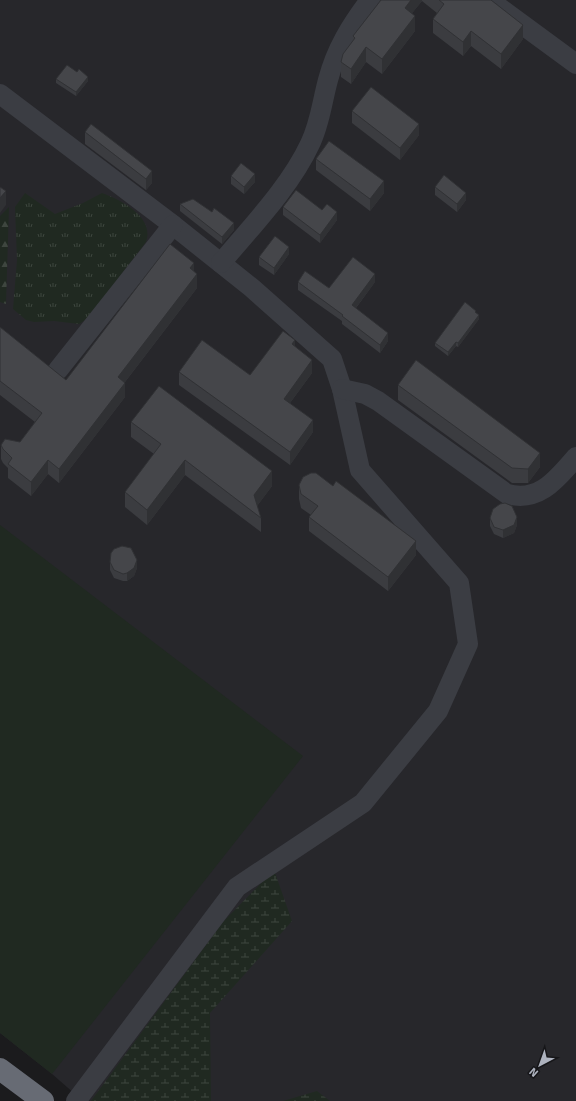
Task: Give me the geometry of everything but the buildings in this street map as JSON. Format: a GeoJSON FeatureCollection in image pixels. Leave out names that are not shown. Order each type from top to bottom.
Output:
{"type":"FeatureCollection","features":[{"type":"Feature","properties":{"kind":"highway"},"geometry":{"type":"LineString","coordinates":[[0,1068],[43,1101]]}},
{"type":"Feature","properties":{"kind":"lane"},"geometry":{"type":"LineString","coordinates":[[221,263],[284,185],[310,146],[319,122],[327,82],[338,50],[354,22],[370,0]]}},
{"type":"Feature","properties":{"kind":"lane"},"geometry":{"type":"LineString","coordinates":[[489,0],[576,64]]}},
{"type":"Feature","properties":{"kind":"lane"},"geometry":{"type":"LineString","coordinates":[[0,94],[174,225],[252,288],[332,359],[342,389],[360,470],[458,583],[468,644],[438,711],[363,803],[237,887],[76,1101]]}},
{"type":"Feature","properties":{"kind":"lane"},"geometry":{"type":"LineString","coordinates":[[58,370],[174,225]]}},
{"type":"Feature","properties":{"kind":"lane"},"geometry":{"type":"LineString","coordinates":[[342,389],[365,394],[378,401],[507,494],[519,498],[536,494],[559,476],[576,458]]}},
{"type":"Feature","properties":{"kind":"shaded area"},"geometry":{"type":"Polygon","coordinates":[[[0,0],[576,0],[576,1101],[83,1101],[52,1074],[0,1033],[0,0]]]}},
{"type":"Feature","properties":{"kind":"green space"},"geometry":{"type":"Polygon","coordinates":[[[25,193],[55,214],[83,203],[102,193],[127,205],[141,217],[146,225],[146,242],[87,319],[79,324],[54,321],[34,322],[26,320],[13,309],[17,260],[15,207],[25,193]]]}},
{"type":"Feature","properties":{"kind":"green space"},"geometry":{"type":"Polygon","coordinates":[[[9,207],[6,304],[0,302],[0,216],[9,207]]]}},
{"type":"Feature","properties":{"kind":"green space"},"geometry":{"type":"Polygon","coordinates":[[[0,525],[303,756],[52,1074],[0,1033],[0,525]]]}},
{"type":"Feature","properties":{"kind":"green space"},"geometry":{"type":"Polygon","coordinates":[[[274,870],[292,921],[210,1013],[211,1101],[91,1101],[223,922],[274,870]]]}},
{"type":"Feature","properties":{"kind":"green space"},"geometry":{"type":"Polygon","coordinates":[[[317,1091],[330,1101],[283,1101],[317,1091]]]}}]}
